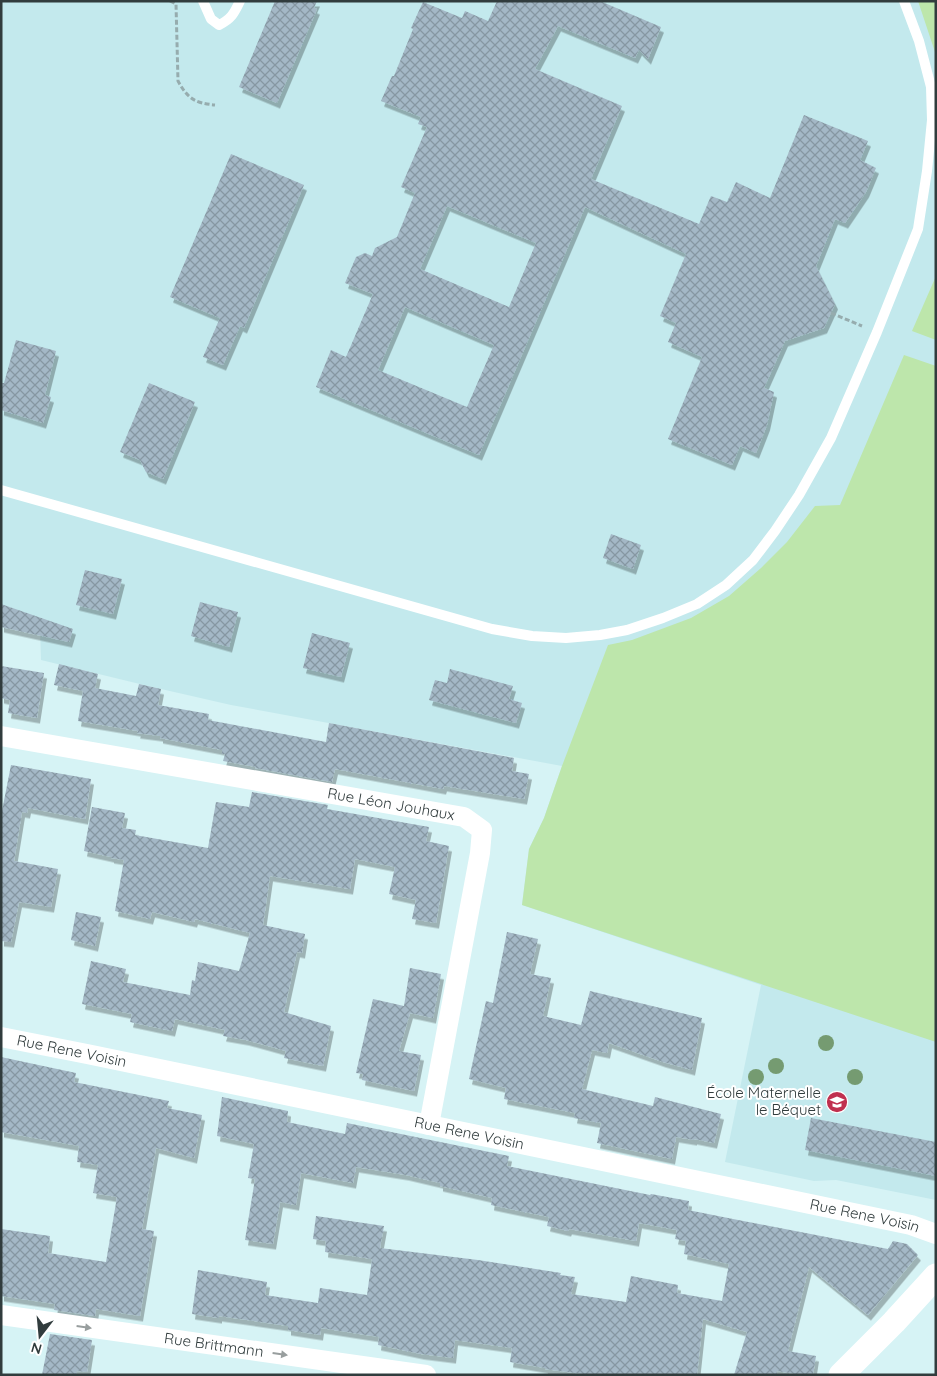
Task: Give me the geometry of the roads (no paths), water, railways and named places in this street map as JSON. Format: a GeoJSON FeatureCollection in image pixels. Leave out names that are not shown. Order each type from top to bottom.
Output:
{"type":"FeatureCollection","features":[{"type":"Feature","properties":{"kind":"street","name":"Rue Léon Jouhaux"},"geometry":{"type":"LineString","coordinates":[[1,736],[464,817],[482,830],[480,853],[429,1125]]}},
{"type":"Feature","properties":{"kind":"street","name":"Rue Rene Voisin"},"geometry":{"type":"LineString","coordinates":[[1,1037],[917,1227],[936,1234]]}},
{"type":"Feature","properties":{"kind":"street"},"geometry":{"type":"LineString","coordinates":[[841,1375],[935,1279]]}},
{"type":"Feature","properties":{"kind":"street","name":"Rue Brittmann"},"geometry":{"type":"LineString","coordinates":[[1,1315],[426,1375]]}},
{"type":"Feature","properties":{"kind":"lane"},"geometry":{"type":"LineString","coordinates":[[203,1],[211,19],[219,25],[228,21],[240,1]]}},
{"type":"Feature","properties":{"kind":"lane"},"geometry":{"type":"LineString","coordinates":[[1,490],[492,629],[532,636],[566,638],[627,630],[697,604],[726,585],[753,560],[775,531],[831,438],[877,332],[918,229],[927,171],[932,120],[930,87],[919,41],[904,1]]}},
{"type":"Feature","properties":{"kind":"place","name":"École Maternelle le Béquet"},"geometry":{"type":"Point","coordinates":[837,1102]}}]}
